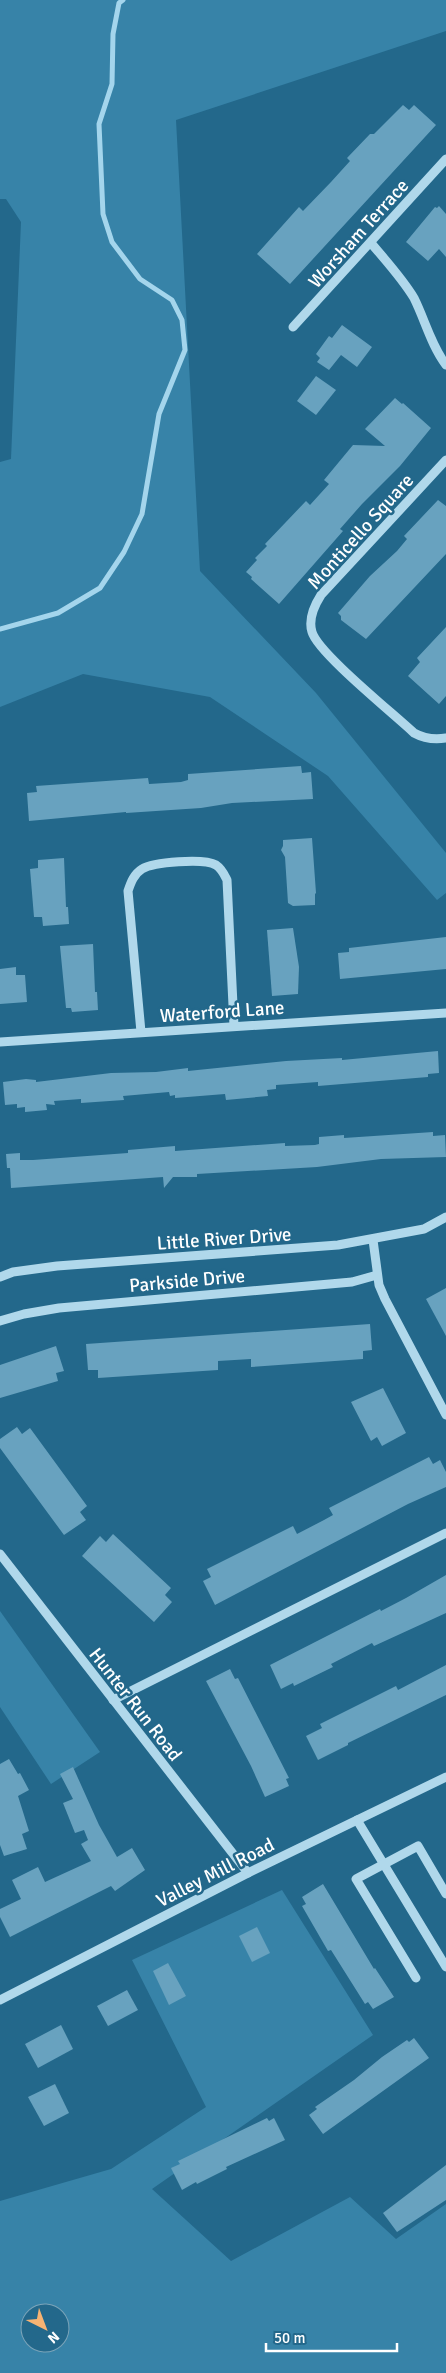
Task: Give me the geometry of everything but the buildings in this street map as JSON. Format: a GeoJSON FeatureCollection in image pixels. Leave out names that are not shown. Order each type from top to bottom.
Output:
{"type":"FeatureCollection","features":[{"type":"Feature","properties":{"kind":"street","name":"Worsham Terrace"},"geometry":{"type":"LineString","coordinates":[[294,327],[446,160]]}},
{"type":"Feature","properties":{"kind":"street"},"geometry":{"type":"LineString","coordinates":[[371,243],[396,271],[414,298],[438,355],[446,364]]}},
{"type":"Feature","properties":{"kind":"street","name":"Monticello Square"},"geometry":{"type":"LineString","coordinates":[[446,460],[321,595],[315,605],[311,622],[314,636],[324,650],[414,733],[435,740],[446,738]]}},
{"type":"Feature","properties":{"kind":"street"},"geometry":{"type":"LineString","coordinates":[[141,1032],[128,891],[131,880],[140,870],[151,864],[205,861],[215,864],[223,871],[227,880],[234,1026]]}},
{"type":"Feature","properties":{"kind":"street","name":"Waterford Lane"},"geometry":{"type":"LineString","coordinates":[[0,1042],[446,1013]]}},
{"type":"Feature","properties":{"kind":"street","name":"Little River Drive"},"geometry":{"type":"LineString","coordinates":[[0,1277],[13,1272],[57,1266],[338,1245],[424,1229],[446,1217]]}},
{"type":"Feature","properties":{"kind":"street"},"geometry":{"type":"LineString","coordinates":[[373,1240],[378,1275],[385,1299],[446,1415]]}},
{"type":"Feature","properties":{"kind":"street","name":"Parkside Drive"},"geometry":{"type":"LineString","coordinates":[[0,1321],[24,1314],[59,1308],[352,1282],[378,1275]]}},
{"type":"Feature","properties":{"kind":"street"},"geometry":{"type":"LineString","coordinates":[[113,1700],[446,1533]]}},
{"type":"Feature","properties":{"kind":"street","name":"Hunter Run Road"},"geometry":{"type":"LineString","coordinates":[[0,1554],[248,1873]]}},
{"type":"Feature","properties":{"kind":"street","name":"Valley Mill Road"},"geometry":{"type":"LineString","coordinates":[[0,2000],[248,1873],[446,1777]]}},
{"type":"Feature","properties":{"kind":"street"},"geometry":{"type":"LineString","coordinates":[[357,1820],[446,1967]]}},
{"type":"Feature","properties":{"kind":"street"},"geometry":{"type":"LineString","coordinates":[[416,1978],[356,1879],[418,1846],[446,1894]]}},
{"type":"Feature","properties":{"kind":"shaded area"},"geometry":{"type":"Polygon","coordinates":[[[0,0],[446,0],[446,31],[176,120],[200,571],[316,693],[446,853],[446,893],[437,900],[328,776],[210,697],[83,674],[0,707],[0,462],[11,459],[21,222],[6,199],[0,199],[0,0]]]}},
{"type":"Feature","properties":{"kind":"shaded area"},"geometry":{"type":"Polygon","coordinates":[[[0,1611],[100,1752],[51,1784],[0,1707],[0,1611]]]}},
{"type":"Feature","properties":{"kind":"shaded area"},"geometry":{"type":"Polygon","coordinates":[[[282,1890],[373,2035],[152,2189],[231,2261],[350,2197],[396,2239],[446,2204],[446,2373],[0,2373],[0,2201],[111,2169],[206,2107],[132,1960],[282,1890]]]}},
{"type":"Feature","properties":{"kind":"waterway"},"geometry":{"type":"LineString","coordinates":[[0,629],[58,613],[100,588],[124,552],[142,514],[159,414],[185,350],[182,320],[172,300],[140,279],[112,242],[103,214],[99,124],[112,84],[113,34],[119,3],[123,0]]}}]}
